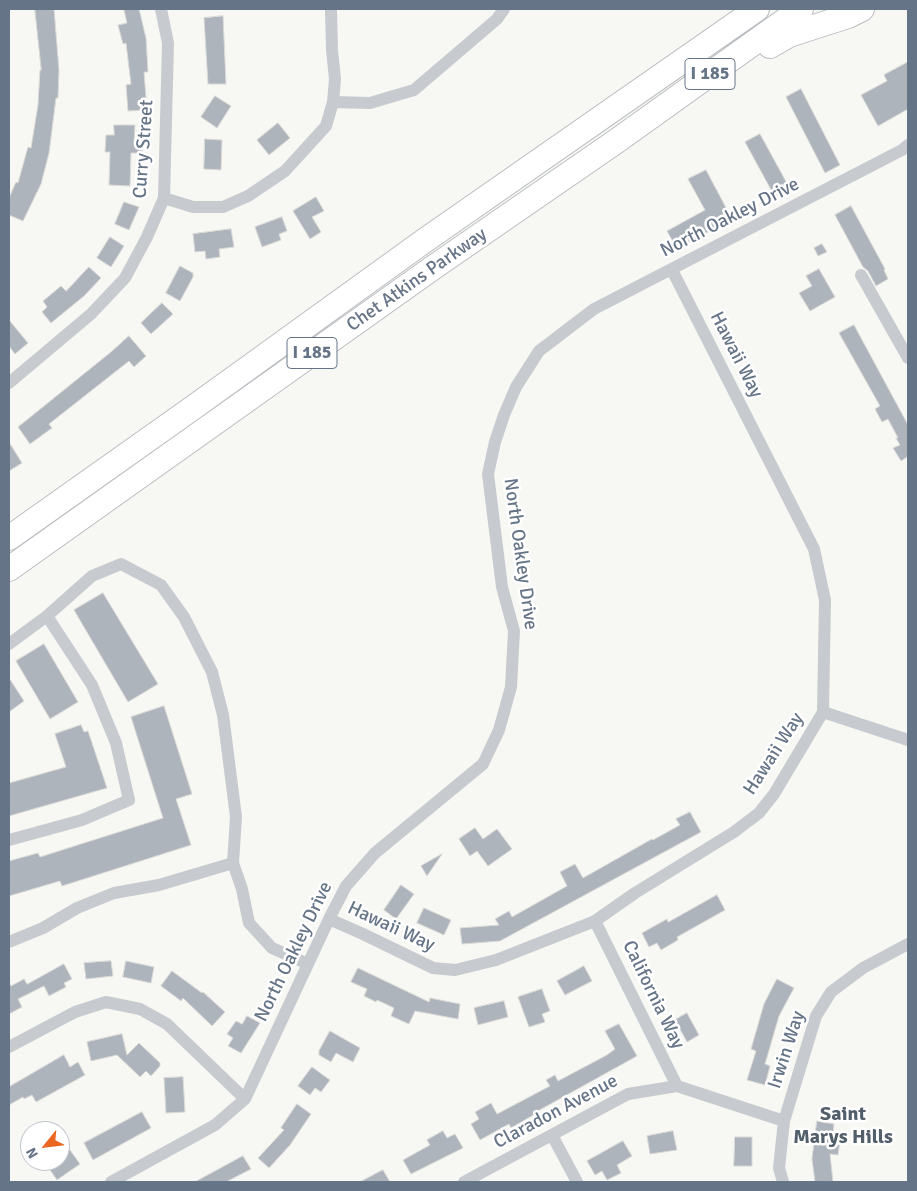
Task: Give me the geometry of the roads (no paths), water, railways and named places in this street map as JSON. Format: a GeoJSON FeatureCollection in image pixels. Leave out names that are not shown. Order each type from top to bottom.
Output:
{"type":"FeatureCollection","features":[{"type":"Feature","properties":{"kind":"highway"},"geometry":{"type":"LineString","coordinates":[[632,96],[741,9]]}},
{"type":"Feature","properties":{"kind":"highway","name":"Chet Atkins Parkway"},"geometry":{"type":"LineString","coordinates":[[9,538],[424,241],[757,9]]}},
{"type":"Feature","properties":{"kind":"highway","name":"Chet Atkins Parkway"},"geometry":{"type":"LineString","coordinates":[[9,569],[801,9]]}},
{"type":"Feature","properties":{"kind":"highway"},"geometry":{"type":"LineString","coordinates":[[618,140],[789,34],[848,16],[862,9]]}},
{"type":"Feature","properties":{"kind":"street","name":"Curry Street"},"geometry":{"type":"LineString","coordinates":[[9,383],[91,314],[125,278],[147,237],[164,198],[168,43],[161,9]]}},
{"type":"Feature","properties":{"kind":"street"},"geometry":{"type":"LineString","coordinates":[[164,198],[193,207],[223,207],[248,196],[285,171],[326,126],[333,102],[334,80],[331,9]]}},
{"type":"Feature","properties":{"kind":"street"},"geometry":{"type":"LineString","coordinates":[[333,102],[370,103],[414,90],[498,19],[504,9]]}},
{"type":"Feature","properties":{"kind":"street","name":"North Oakley Drive"},"geometry":{"type":"LineString","coordinates":[[111,1182],[215,1125],[245,1099],[346,886],[375,853],[483,764],[499,730],[511,687],[514,631],[502,588],[488,474],[495,442],[504,415],[516,387],[539,351],[594,309],[672,270],[908,145]]}},
{"type":"Feature","properties":{"kind":"street","name":"Hawaii Way"},"geometry":{"type":"LineString","coordinates":[[329,920],[363,934],[433,968],[455,970],[496,960],[595,921],[635,893],[734,832],[758,813],[774,794],[823,712],[825,600],[814,549],[672,270]]}},
{"type":"Feature","properties":{"kind":"street"},"geometry":{"type":"LineString","coordinates":[[861,275],[908,358]]}},
{"type":"Feature","properties":{"kind":"street"},"geometry":{"type":"LineString","coordinates":[[9,644],[47,616],[92,576],[121,564],[161,585],[184,617],[212,672],[223,715],[236,817],[233,863],[242,889],[248,923],[272,948],[308,964]]}},
{"type":"Feature","properties":{"kind":"street"},"geometry":{"type":"LineString","coordinates":[[9,840],[82,820],[129,800],[116,743],[92,685],[47,616]]}},
{"type":"Feature","properties":{"kind":"street"},"geometry":{"type":"LineString","coordinates":[[823,712],[908,740]]}},
{"type":"Feature","properties":{"kind":"street"},"geometry":{"type":"LineString","coordinates":[[9,942],[43,928],[76,908],[114,893],[159,885],[233,863]]}},
{"type":"Feature","properties":{"kind":"street","name":"California Way"},"geometry":{"type":"LineString","coordinates":[[595,921],[677,1086]]}},
{"type":"Feature","properties":{"kind":"street","name":"Irwin Way"},"geometry":{"type":"LineString","coordinates":[[783,1182],[779,1168],[784,1121],[816,1016],[831,992],[863,968],[908,944]]}},
{"type":"Feature","properties":{"kind":"street"},"geometry":{"type":"LineString","coordinates":[[9,1047],[75,1012],[106,1002],[140,1008],[167,1024],[245,1099]]}},
{"type":"Feature","properties":{"kind":"street","name":"Claradon Avenue"},"geometry":{"type":"LineString","coordinates":[[464,1182],[628,1094],[677,1086],[784,1121]]}},
{"type":"Feature","properties":{"kind":"street"},"geometry":{"type":"LineString","coordinates":[[552,1135],[577,1182]]}},
{"type":"Feature","properties":{"kind":"district","name":"Saint Marys Hills"},"geometry":{"type":"Point","coordinates":[843,1126]}}]}
